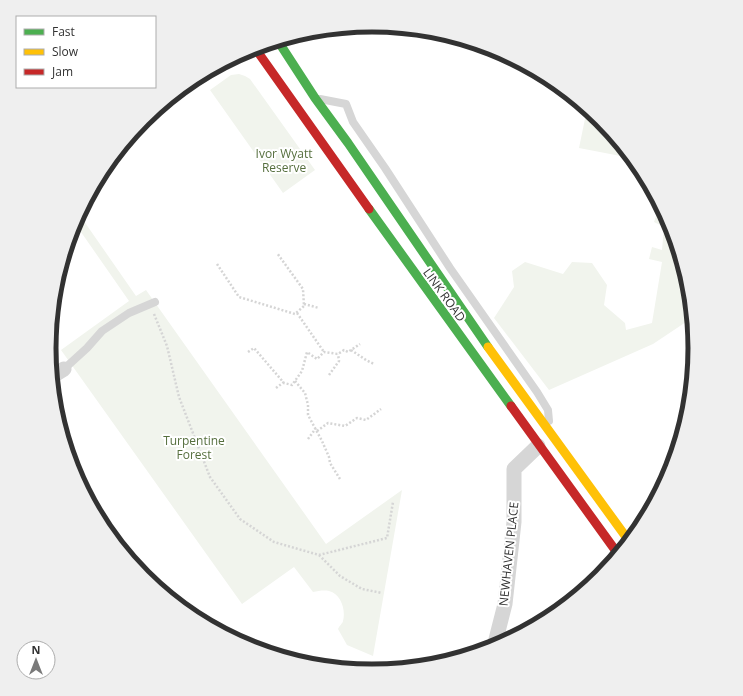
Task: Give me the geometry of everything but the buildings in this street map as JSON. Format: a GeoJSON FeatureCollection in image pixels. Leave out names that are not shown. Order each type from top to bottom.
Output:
{"type":"FeatureCollection","features":[{"type":"Feature","properties":{"kind":"main road","name":"LINK ROAD"},"geometry":{"type":"LineString","coordinates":[[282,46],[315,98],[348,143],[474,329],[625,536]]}},
{"type":"Feature","properties":{"kind":"main road","name":"LINK ROAD"},"geometry":{"type":"LineString","coordinates":[[259,53],[411,269],[538,446],[614,549]]}},
{"type":"Feature","properties":{"kind":"street"},"geometry":{"type":"LineString","coordinates":[[56,373],[64,368]]}},
{"type":"Feature","properties":{"kind":"street","name":"NEWHAVEN PLACE"},"geometry":{"type":"LineString","coordinates":[[496,638],[505,604],[514,522],[514,469],[538,446]]}},
{"type":"Feature","properties":{"kind":"lane"},"geometry":{"type":"LineString","coordinates":[[315,98],[346,104],[353,122],[450,268],[537,392],[548,410],[552,436]]}},
{"type":"Feature","properties":{"kind":"lane"},"geometry":{"type":"LineString","coordinates":[[64,368],[87,348],[102,331],[129,313],[153,303]]}},
{"type":"Feature","properties":{"kind":"path"},"geometry":{"type":"LineString","coordinates":[[217,264],[239,297],[295,314],[304,306],[303,289],[277,253]]}},
{"type":"Feature","properties":{"kind":"path"},"geometry":{"type":"LineString","coordinates":[[153,303],[167,346],[179,397],[210,477],[240,519],[274,542],[318,555],[340,576],[362,589],[382,593]]}},
{"type":"Feature","properties":{"kind":"path"},"geometry":{"type":"LineString","coordinates":[[304,304],[319,308]]}},
{"type":"Feature","properties":{"kind":"path"},"geometry":{"type":"LineString","coordinates":[[297,312],[324,352],[338,354],[344,350],[348,352],[360,344]]}},
{"type":"Feature","properties":{"kind":"path"},"geometry":{"type":"LineString","coordinates":[[248,352],[254,348],[284,382],[292,385],[302,371],[307,352],[317,359],[324,352]]}},
{"type":"Feature","properties":{"kind":"path"},"geometry":{"type":"LineString","coordinates":[[351,350],[374,364]]}},
{"type":"Feature","properties":{"kind":"path"},"geometry":{"type":"LineString","coordinates":[[329,375],[339,361],[338,354]]}},
{"type":"Feature","properties":{"kind":"path"},"geometry":{"type":"LineString","coordinates":[[295,381],[305,393],[308,405],[308,415],[330,463],[340,479]]}},
{"type":"Feature","properties":{"kind":"path"},"geometry":{"type":"LineString","coordinates":[[276,388],[284,382]]}},
{"type":"Feature","properties":{"kind":"path"},"geometry":{"type":"LineString","coordinates":[[308,438],[316,430],[328,423],[345,426],[357,418],[366,420],[381,409]]}},
{"type":"Feature","properties":{"kind":"path"},"geometry":{"type":"LineString","coordinates":[[318,555],[387,538],[394,502]]}},
{"type":"Feature","properties":{"kind":"green space","name":"Ivor Wyatt Reserve"},"geometry":{"type":"Polygon","coordinates":[[[239,74],[250,79],[315,170],[283,193],[210,90],[231,75],[239,74]]]}},
{"type":"Feature","properties":{"kind":"green space"},"geometry":{"type":"Polygon","coordinates":[[[586,116],[622,156],[579,148],[586,116]]]}},
{"type":"Feature","properties":{"kind":"green space"},"geometry":{"type":"Polygon","coordinates":[[[658,215],[663,226],[654,222],[656,216],[658,215]]]}},
{"type":"Feature","properties":{"kind":"green space","name":"Turpentine Forest"},"geometry":{"type":"Polygon","coordinates":[[[83,220],[136,296],[146,290],[326,544],[402,490],[373,656],[347,645],[338,629],[343,622],[344,612],[342,603],[337,595],[329,591],[313,592],[294,567],[242,604],[61,350],[129,301],[79,229],[83,220]]]}},
{"type":"Feature","properties":{"kind":"green space"},"geometry":{"type":"Polygon","coordinates":[[[664,229],[677,266],[686,322],[653,344],[549,390],[494,318],[514,287],[512,271],[525,262],[563,274],[572,262],[592,263],[607,285],[604,305],[625,323],[626,330],[652,323],[662,262],[649,259],[652,247],[662,250],[664,229]]]}},
{"type":"Feature","properties":{"kind":"traffic: fast"},"geometry":{"type":"LineString","coordinates":[[281,46],[315,98],[348,143],[488,347]]}},
{"type":"Feature","properties":{"kind":"traffic: fast"},"geometry":{"type":"LineString","coordinates":[[369,209],[511,406]]}},
{"type":"Feature","properties":{"kind":"traffic: slow"},"geometry":{"type":"LineString","coordinates":[[488,347],[625,536]]}},
{"type":"Feature","properties":{"kind":"traffic: jam"},"geometry":{"type":"LineString","coordinates":[[259,53],[369,209]]}},
{"type":"Feature","properties":{"kind":"traffic: jam"},"geometry":{"type":"LineString","coordinates":[[511,406],[615,549]]}}]}
